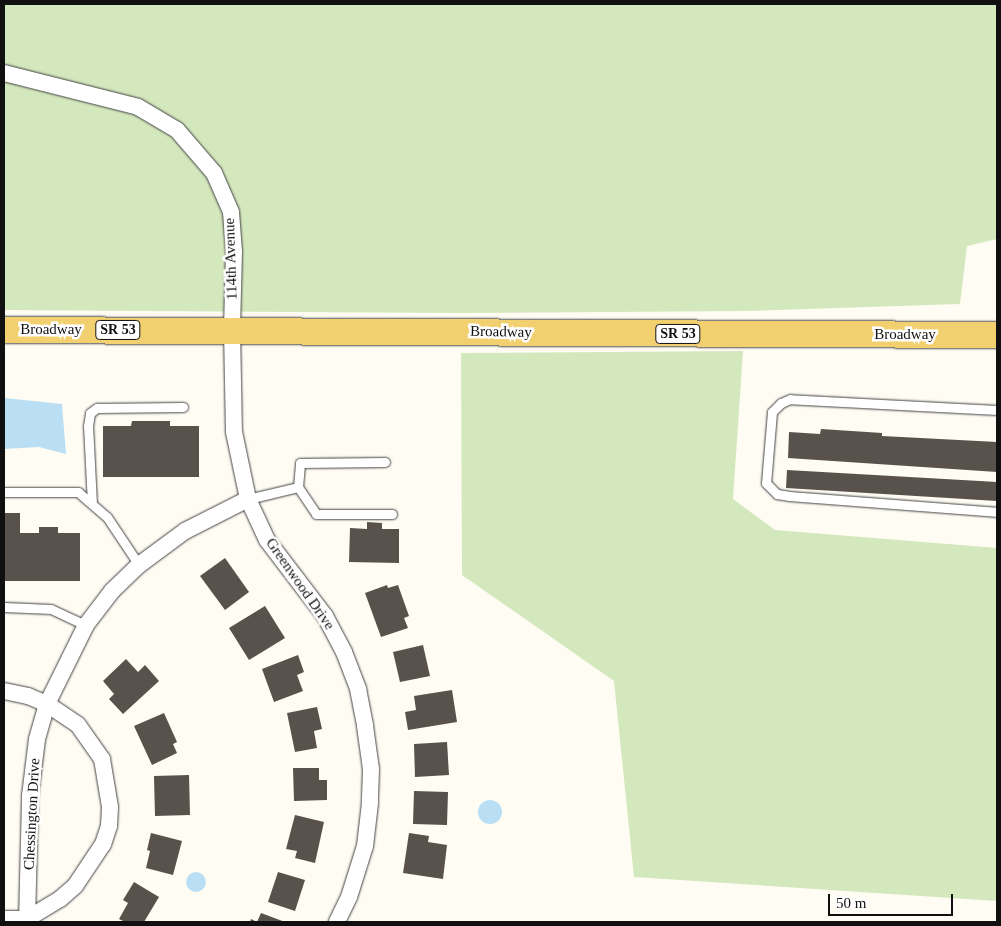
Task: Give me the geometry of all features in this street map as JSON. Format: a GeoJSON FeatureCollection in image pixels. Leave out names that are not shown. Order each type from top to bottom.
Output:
{"type":"FeatureCollection","features":[{"type":"Feature","properties":{"kind":"main road","name":"Broadway"},"geometry":{"type":"LineString","coordinates":[[4,330],[997,335]]}},
{"type":"Feature","properties":{"kind":"street","name":"114th Avenue"},"geometry":{"type":"LineString","coordinates":[[4,73],[138,107],[176,130],[214,173],[231,212],[234,252],[232,330]]}},
{"type":"Feature","properties":{"kind":"street","name":"Greenwood Drive"},"geometry":{"type":"LineString","coordinates":[[232,330],[234,432],[248,499],[268,540],[326,616],[344,652],[358,689],[371,769],[370,803],[364,846],[349,897],[337,922]]}},
{"type":"Feature","properties":{"kind":"street","name":"Chessington Drive"},"geometry":{"type":"LineString","coordinates":[[27,921],[32,767],[47,704],[86,625],[112,592],[139,565],[185,531],[248,499]]}},
{"type":"Feature","properties":{"kind":"street"},"geometry":{"type":"LineString","coordinates":[[4,691],[28,696],[47,704],[78,725],[102,759],[110,807],[109,826],[103,844],[87,871],[75,886],[60,899],[27,921],[4,919]]}},
{"type":"Feature","properties":{"kind":"lane"},"geometry":{"type":"LineString","coordinates":[[997,410],[790,399],[781,403],[772,412],[766,483],[777,494],[790,496],[997,512]]}},
{"type":"Feature","properties":{"kind":"lane"},"geometry":{"type":"LineString","coordinates":[[92,504],[88,426],[90,413],[97,408],[183,407]]}},
{"type":"Feature","properties":{"kind":"lane"},"geometry":{"type":"LineString","coordinates":[[385,462],[300,462],[298,487],[316,514],[392,514]]}},
{"type":"Feature","properties":{"kind":"lane"},"geometry":{"type":"LineString","coordinates":[[248,499],[298,487]]}},
{"type":"Feature","properties":{"kind":"lane"},"geometry":{"type":"LineString","coordinates":[[4,492],[78,492],[106,516],[139,565]]}},
{"type":"Feature","properties":{"kind":"lane"},"geometry":{"type":"LineString","coordinates":[[4,607],[51,609],[86,625]]}},
{"type":"Feature","properties":{"kind":"green space"},"geometry":{"type":"Polygon","coordinates":[[[4,4],[997,4],[997,239],[967,246],[960,304],[746,311],[461,313],[4,310],[4,4]]]}},
{"type":"Feature","properties":{"kind":"green space"},"geometry":{"type":"Polygon","coordinates":[[[743,351],[733,499],[775,530],[997,548],[997,901],[634,877],[614,681],[462,575],[461,353],[743,351]]]}},
{"type":"Feature","properties":{"kind":"water"},"geometry":{"type":"Polygon","coordinates":[[[4,398],[62,404],[66,454],[39,447],[4,449],[4,398]]]}},
{"type":"Feature","properties":{"kind":"water"},"geometry":{"type":"Polygon","coordinates":[[[490,800],[495,801],[501,807],[501,817],[495,823],[490,824],[485,823],[479,817],[478,812],[479,807],[485,801],[490,800]]]}},
{"type":"Feature","properties":{"kind":"water"},"geometry":{"type":"Polygon","coordinates":[[[196,872],[203,875],[206,882],[203,889],[196,892],[189,889],[186,882],[189,875],[196,872]]]}},
{"type":"Feature","properties":{"kind":"building"},"geometry":{"type":"Polygon","coordinates":[[[132,421],[170,421],[170,426],[199,426],[199,477],[103,477],[103,426],[131,426],[132,421]]]}},
{"type":"Feature","properties":{"kind":"building"},"geometry":{"type":"Polygon","coordinates":[[[821,429],[882,433],[882,436],[997,442],[997,472],[788,458],[789,432],[820,434],[821,429]]]}},
{"type":"Feature","properties":{"kind":"building"},"geometry":{"type":"Polygon","coordinates":[[[787,470],[997,482],[997,501],[786,488],[787,470]]]}},
{"type":"Feature","properties":{"kind":"building"},"geometry":{"type":"Polygon","coordinates":[[[4,513],[20,513],[20,533],[39,533],[39,527],[58,527],[58,533],[80,533],[80,581],[4,581],[4,513]]]}},
{"type":"Feature","properties":{"kind":"building"},"geometry":{"type":"Polygon","coordinates":[[[367,522],[382,523],[382,529],[399,529],[399,563],[349,562],[350,528],[367,529],[367,522]]]}},
{"type":"Feature","properties":{"kind":"building"},"geometry":{"type":"Polygon","coordinates":[[[225,558],[249,592],[225,610],[200,576],[225,558]]]}},
{"type":"Feature","properties":{"kind":"building"},"geometry":{"type":"Polygon","coordinates":[[[387,585],[388,588],[398,585],[409,616],[404,618],[408,628],[381,637],[365,593],[387,585]]]}},
{"type":"Feature","properties":{"kind":"building"},"geometry":{"type":"Polygon","coordinates":[[[265,606],[285,638],[249,660],[229,628],[265,606]]]}},
{"type":"Feature","properties":{"kind":"building"},"geometry":{"type":"Polygon","coordinates":[[[423,645],[430,676],[400,682],[393,652],[423,645]]]}},
{"type":"Feature","properties":{"kind":"building"},"geometry":{"type":"Polygon","coordinates":[[[298,655],[304,672],[297,675],[303,691],[274,702],[262,669],[298,655]]]}},
{"type":"Feature","properties":{"kind":"building"},"geometry":{"type":"Polygon","coordinates":[[[126,659],[138,672],[145,665],[159,681],[123,714],[109,699],[114,694],[103,681],[126,659]]]}},
{"type":"Feature","properties":{"kind":"building"},"geometry":{"type":"Polygon","coordinates":[[[452,690],[457,722],[408,730],[405,712],[416,710],[414,696],[452,690]]]}},
{"type":"Feature","properties":{"kind":"building"},"geometry":{"type":"Polygon","coordinates":[[[317,707],[322,729],[314,731],[317,748],[295,752],[287,713],[317,707]]]}},
{"type":"Feature","properties":{"kind":"building"},"geometry":{"type":"Polygon","coordinates":[[[164,713],[177,742],[173,744],[177,753],[152,765],[134,726],[164,713]]]}},
{"type":"Feature","properties":{"kind":"building"},"geometry":{"type":"Polygon","coordinates":[[[447,742],[449,775],[415,777],[414,744],[447,742]]]}},
{"type":"Feature","properties":{"kind":"building"},"geometry":{"type":"Polygon","coordinates":[[[293,768],[319,768],[319,780],[327,780],[327,800],[294,801],[293,768]]]}},
{"type":"Feature","properties":{"kind":"building"},"geometry":{"type":"Polygon","coordinates":[[[189,775],[190,815],[155,816],[154,776],[189,775]]]}},
{"type":"Feature","properties":{"kind":"building"},"geometry":{"type":"Polygon","coordinates":[[[414,791],[448,792],[447,825],[413,824],[414,791]]]}},
{"type":"Feature","properties":{"kind":"building"},"geometry":{"type":"Polygon","coordinates":[[[295,815],[324,822],[315,863],[295,858],[297,851],[286,849],[295,815]]]}},
{"type":"Feature","properties":{"kind":"building"},"geometry":{"type":"Polygon","coordinates":[[[151,833],[182,841],[173,875],[146,868],[150,851],[147,850],[151,833]]]}},
{"type":"Feature","properties":{"kind":"building"},"geometry":{"type":"Polygon","coordinates":[[[409,833],[429,836],[428,842],[447,845],[443,879],[403,873],[409,833]]]}},
{"type":"Feature","properties":{"kind":"building"},"geometry":{"type":"Polygon","coordinates":[[[278,872],[305,880],[295,911],[268,902],[278,872]]]}},
{"type":"Feature","properties":{"kind":"building"},"geometry":{"type":"Polygon","coordinates":[[[134,882],[159,897],[144,922],[125,922],[119,919],[128,903],[123,900],[134,882]]]}},
{"type":"Feature","properties":{"kind":"building"},"geometry":{"type":"Polygon","coordinates":[[[261,913],[285,922],[257,922],[261,913]]]}}]}
